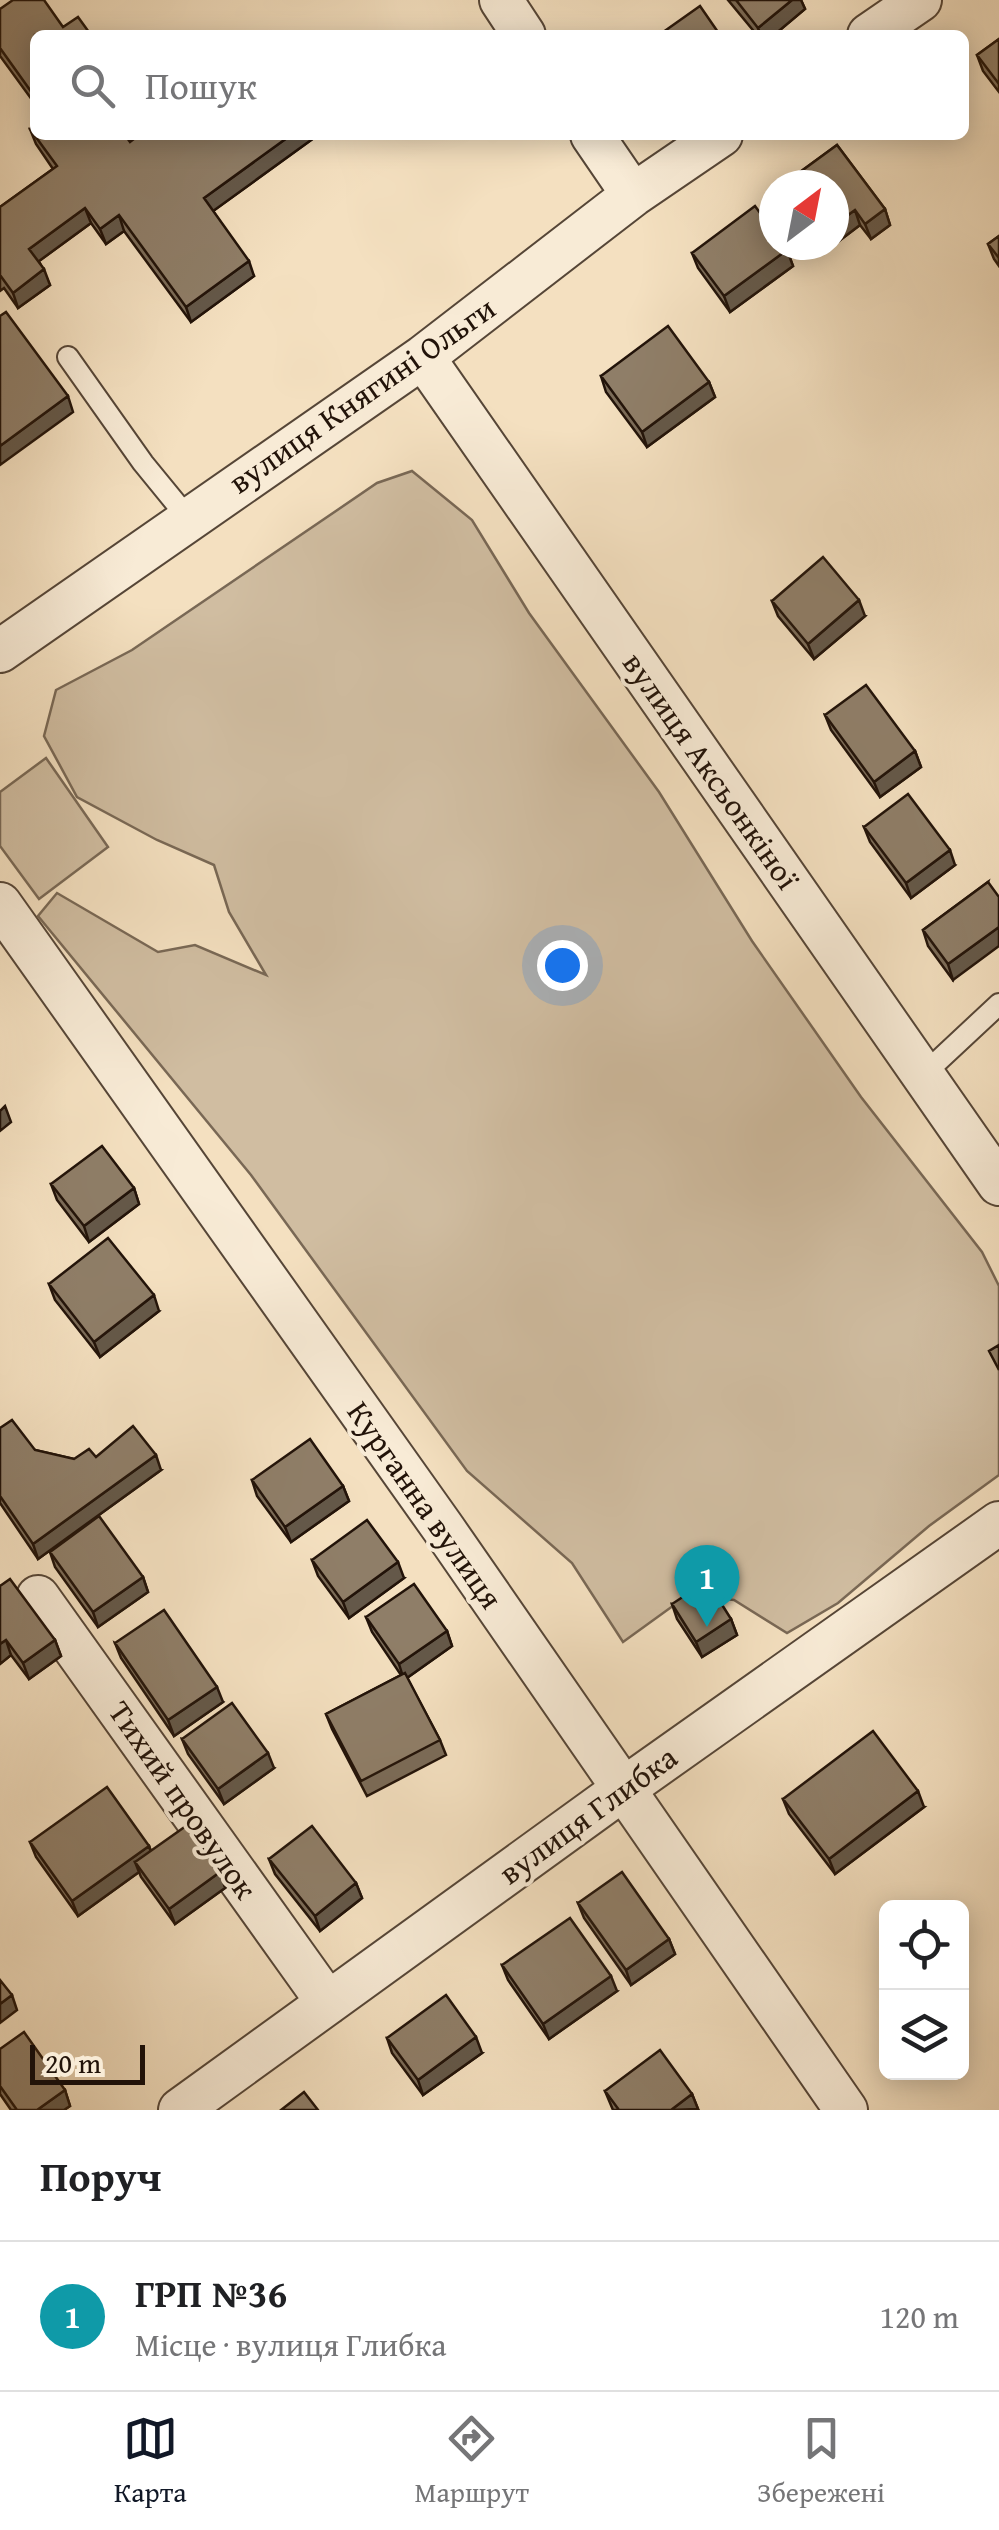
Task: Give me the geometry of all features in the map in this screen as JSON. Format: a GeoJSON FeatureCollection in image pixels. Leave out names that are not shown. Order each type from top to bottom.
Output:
{"type":"FeatureCollection","features":[{"type":"Feature","properties":{"kind":"street"},"geometry":{"type":"LineString","coordinates":[[501,0],[521,30]]}},
{"type":"Feature","properties":{"kind":"street"},"geometry":{"type":"LineString","coordinates":[[875,30],[920,0]]}},
{"type":"Feature","properties":{"kind":"street"},"geometry":{"type":"LineString","coordinates":[[595,140],[633,194]]}},
{"type":"Feature","properties":{"kind":"street","name":"вулиця Княгині Ольги"},"geometry":{"type":"LineString","coordinates":[[0,650],[422,356],[633,194],[714,140]]}},
{"type":"Feature","properties":{"kind":"street","name":"вулиця Аксьонкіної"},"geometry":{"type":"LineString","coordinates":[[422,356],[999,1184]]}},
{"type":"Feature","properties":{"kind":"street","name":"Курганна вулиця"},"geometry":{"type":"LineString","coordinates":[[0,904],[443,1528],[846,2110]]}},
{"type":"Feature","properties":{"kind":"street","name":"вулиця Глибка"},"geometry":{"type":"LineString","coordinates":[[180,2110],[999,1523]]}},
{"type":"Feature","properties":{"kind":"street","name":"Тихий провулок"},"geometry":{"type":"LineString","coordinates":[[38,1598],[328,2003]]}},
{"type":"Feature","properties":{"kind":"lane"},"geometry":{"type":"LineString","coordinates":[[68,357],[143,463],[188,518]]}},
{"type":"Feature","properties":{"kind":"lane"},"geometry":{"type":"LineString","coordinates":[[923,1075],[999,1004]]}},
{"type":"Feature","properties":{"kind":"shaded area"},"geometry":{"type":"Polygon","coordinates":[[[412,471],[472,520],[529,613],[659,792],[752,941],[861,1097],[982,1252],[999,1286],[999,1475],[929,1526],[838,1603],[787,1633],[734,1600],[688,1595],[623,1642],[572,1563],[467,1471],[251,1175],[38,916],[57,893],[158,952],[195,945],[266,975],[229,912],[214,865],[77,797],[44,736],[56,690],[132,650],[377,483],[412,471]]]}},
{"type":"Feature","properties":{"kind":"shaded area"},"geometry":{"type":"Polygon","coordinates":[[[46,758],[108,847],[39,899],[0,846],[0,792],[46,758]]]}},
{"type":"Feature","properties":{"kind":"building"},"geometry":{"type":"Polygon","coordinates":[[[13,0],[44,0],[63,27],[78,17],[87,30],[30,30],[30,90],[0,48],[0,9],[13,0]]]}},
{"type":"Feature","properties":{"kind":"building"},"geometry":{"type":"Polygon","coordinates":[[[736,0],[792,0],[758,28],[736,0]]]}},
{"type":"Feature","properties":{"kind":"building"},"geometry":{"type":"Polygon","coordinates":[[[700,6],[717,30],[666,30],[700,6]]]}},
{"type":"Feature","properties":{"kind":"building"},"geometry":{"type":"Polygon","coordinates":[[[999,39],[999,84],[977,55],[999,39]]]}},
{"type":"Feature","properties":{"kind":"building"},"geometry":{"type":"Polygon","coordinates":[[[38,140],[284,140],[204,198],[249,261],[186,307],[119,215],[100,229],[85,208],[29,249],[44,269],[13,293],[0,275],[0,207],[57,166],[38,140]]]}},
{"type":"Feature","properties":{"kind":"building"},"geometry":{"type":"Polygon","coordinates":[[[837,145],[885,209],[865,224],[855,210],[849,214],[849,170],[803,170],[837,145]]]}},
{"type":"Feature","properties":{"kind":"building"},"geometry":{"type":"Polygon","coordinates":[[[755,206],[759,211],[759,260],[773,260],[724,296],[692,253],[755,206]]]}},
{"type":"Feature","properties":{"kind":"building"},"geometry":{"type":"Polygon","coordinates":[[[999,236],[999,258],[988,244],[999,236]]]}},
{"type":"Feature","properties":{"kind":"building"},"geometry":{"type":"Polygon","coordinates":[[[6,312],[68,396],[0,446],[0,316],[6,312]]]}},
{"type":"Feature","properties":{"kind":"building"},"geometry":{"type":"Polygon","coordinates":[[[668,326],[709,382],[642,432],[601,376],[668,326]]]}},
{"type":"Feature","properties":{"kind":"building"},"geometry":{"type":"Polygon","coordinates":[[[823,557],[859,600],[808,644],[772,601],[823,557]]]}},
{"type":"Feature","properties":{"kind":"building"},"geometry":{"type":"Polygon","coordinates":[[[866,685],[915,751],[874,782],[825,715],[866,685]]]}},
{"type":"Feature","properties":{"kind":"building"},"geometry":{"type":"Polygon","coordinates":[[[908,794],[950,850],[906,883],[864,827],[908,794]]]}},
{"type":"Feature","properties":{"kind":"building"},"geometry":{"type":"Polygon","coordinates":[[[988,882],[999,897],[999,927],[948,964],[923,930],[988,882]]]}},
{"type":"Feature","properties":{"kind":"building"},"geometry":{"type":"Polygon","coordinates":[[[102,1146],[134,1188],[84,1226],[51,1184],[102,1146]]]}},
{"type":"Feature","properties":{"kind":"building"},"geometry":{"type":"Polygon","coordinates":[[[108,1238],[154,1295],[94,1342],[49,1284],[108,1238]]]}},
{"type":"Feature","properties":{"kind":"building"},"geometry":{"type":"Polygon","coordinates":[[[999,1345],[999,1370],[989,1351],[999,1345]]]}},
{"type":"Feature","properties":{"kind":"building"},"geometry":{"type":"Polygon","coordinates":[[[12,1420],[35,1450],[74,1459],[89,1449],[96,1457],[133,1426],[156,1455],[33,1544],[0,1496],[0,1428],[12,1420]]]}},
{"type":"Feature","properties":{"kind":"building"},"geometry":{"type":"Polygon","coordinates":[[[310,1439],[343,1486],[285,1527],[252,1480],[310,1439]]]}},
{"type":"Feature","properties":{"kind":"building"},"geometry":{"type":"Polygon","coordinates":[[[99,1516],[143,1577],[93,1612],[50,1552],[99,1516]]]}},
{"type":"Feature","properties":{"kind":"building"},"geometry":{"type":"Polygon","coordinates":[[[367,1520],[398,1562],[343,1602],[312,1560],[367,1520]]]}},
{"type":"Feature","properties":{"kind":"building"},"geometry":{"type":"Polygon","coordinates":[[[10,1579],[55,1640],[23,1663],[6,1640],[0,1644],[0,1586],[10,1579]]]}},
{"type":"Feature","properties":{"kind":"building"},"geometry":{"type":"Polygon","coordinates":[[[707,1581],[731,1619],[696,1642],[672,1604],[707,1581]]]}},
{"type":"Feature","properties":{"kind":"building"},"geometry":{"type":"Polygon","coordinates":[[[414,1584],[447,1631],[399,1664],[366,1617],[414,1584]]]}},
{"type":"Feature","properties":{"kind":"building"},"geometry":{"type":"Polygon","coordinates":[[[164,1610],[217,1687],[168,1720],[115,1643],[164,1610]]]}},
{"type":"Feature","properties":{"kind":"building"},"geometry":{"type":"Polygon","coordinates":[[[405,1673],[440,1740],[361,1781],[326,1714],[405,1673]]]}},
{"type":"Feature","properties":{"kind":"building"},"geometry":{"type":"Polygon","coordinates":[[[232,1703],[268,1753],[218,1789],[182,1739],[232,1703]]]}},
{"type":"Feature","properties":{"kind":"building"},"geometry":{"type":"Polygon","coordinates":[[[873,1731],[918,1791],[829,1859],[783,1799],[873,1731]]]}},
{"type":"Feature","properties":{"kind":"building"},"geometry":{"type":"Polygon","coordinates":[[[107,1787],[149,1846],[72,1901],[30,1842],[107,1787]]]}},
{"type":"Feature","properties":{"kind":"building"},"geometry":{"type":"Polygon","coordinates":[[[186,1826],[220,1872],[169,1909],[135,1862],[186,1826]]]}},
{"type":"Feature","properties":{"kind":"building"},"geometry":{"type":"Polygon","coordinates":[[[312,1826],[356,1883],[315,1916],[269,1859],[312,1826]]]}},
{"type":"Feature","properties":{"kind":"building"},"geometry":{"type":"Polygon","coordinates":[[[622,1872],[669,1939],[626,1970],[578,1903],[622,1872]]]}},
{"type":"Feature","properties":{"kind":"building"},"geometry":{"type":"Polygon","coordinates":[[[570,1918],[611,1976],[543,2024],[502,1965],[570,1918]]]}},
{"type":"Feature","properties":{"kind":"building"},"geometry":{"type":"Polygon","coordinates":[[[0,1980],[12,1995],[0,2004],[0,1980]]]}},
{"type":"Feature","properties":{"kind":"building"},"geometry":{"type":"Polygon","coordinates":[[[446,1995],[476,2037],[418,2080],[387,2038],[446,1995]]]}},
{"type":"Feature","properties":{"kind":"building"},"geometry":{"type":"Polygon","coordinates":[[[24,2032],[65,2090],[37,2110],[17,2110],[0,2086],[0,2049],[24,2032]]]}},
{"type":"Feature","properties":{"kind":"building"},"geometry":{"type":"Polygon","coordinates":[[[660,2050],[692,2094],[671,2110],[619,2110],[605,2091],[660,2050]]]}},
{"type":"Feature","properties":{"kind":"building"},"geometry":{"type":"Polygon","coordinates":[[[304,2092],[318,2110],[281,2110],[304,2092]]]}},
{"type":"Feature","properties":{"kind":"place","name":"ГРП №36"},"geometry":{"type":"Point","coordinates":[707,1627]}}]}
